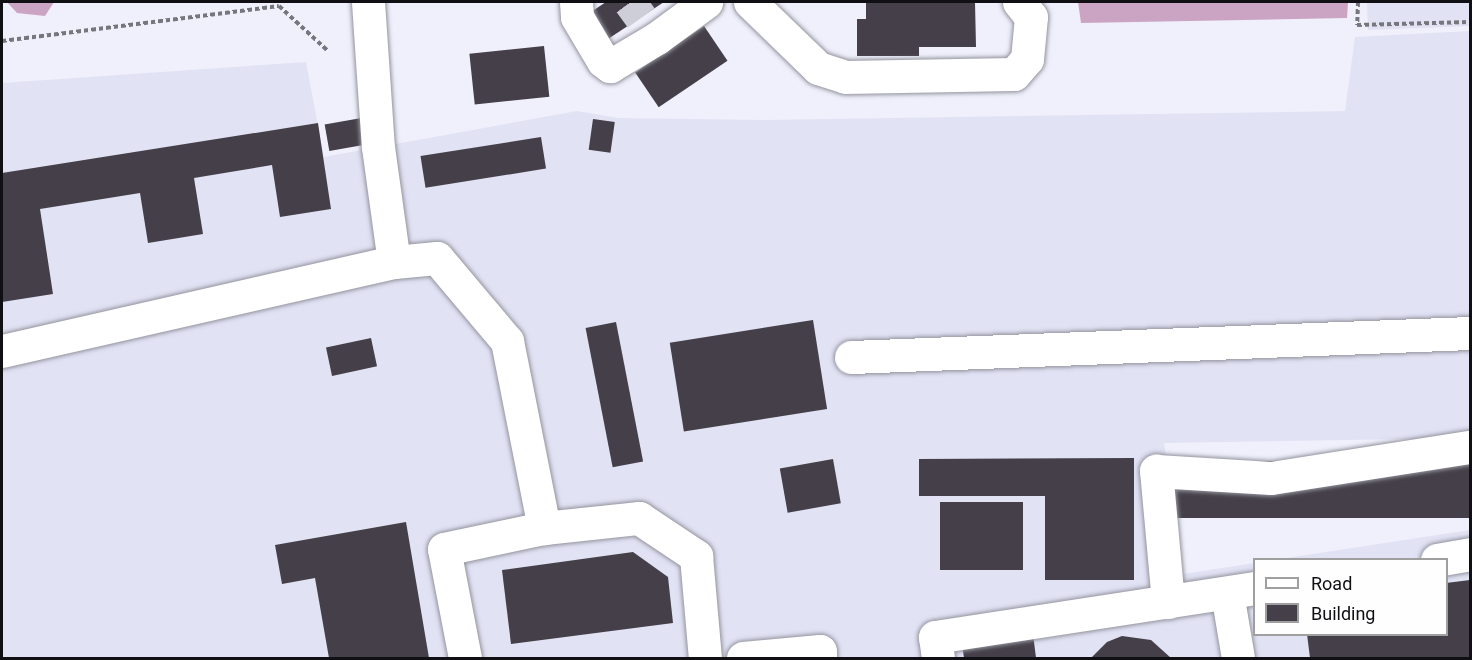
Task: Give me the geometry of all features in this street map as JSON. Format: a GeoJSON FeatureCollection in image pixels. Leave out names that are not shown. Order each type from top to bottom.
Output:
{"type":"FeatureCollection","features":[{"type":"Feature","properties":{"kind":"lane"},"geometry":{"type":"LineString","coordinates":[[368,2],[378,147],[394,262]]}},
{"type":"Feature","properties":{"kind":"lane"},"geometry":{"type":"LineString","coordinates":[[576,2],[578,17],[603,61],[610,66],[649,28],[705,2]]}},
{"type":"Feature","properties":{"kind":"lane"},"geometry":{"type":"LineString","coordinates":[[750,2],[818,68],[845,77],[1014,74],[1027,59],[1031,17],[1019,2]]}},
{"type":"Feature","properties":{"kind":"lane"},"geometry":{"type":"LineString","coordinates":[[2,351],[394,262],[437,258],[507,341],[544,528]]}},
{"type":"Feature","properties":{"kind":"lane"},"geometry":{"type":"LineString","coordinates":[[851,357],[1470,333]]}},
{"type":"Feature","properties":{"kind":"lane"},"geometry":{"type":"LineString","coordinates":[[1168,602],[1156,471],[1271,478],[1470,447]]}},
{"type":"Feature","properties":{"kind":"lane"},"geometry":{"type":"LineString","coordinates":[[465,658],[444,549],[544,528],[639,518],[696,556],[705,658]]}},
{"type":"Feature","properties":{"kind":"lane"},"geometry":{"type":"LineString","coordinates":[[1448,558],[1470,554]]}},
{"type":"Feature","properties":{"kind":"lane"},"geometry":{"type":"LineString","coordinates":[[938,658],[935,638],[1241,590],[1238,658]]}},
{"type":"Feature","properties":{"kind":"lane"},"geometry":{"type":"LineString","coordinates":[[743,658],[820,651],[820,658]]}},
{"type":"Feature","properties":{"kind":"path"},"geometry":{"type":"LineString","coordinates":[[1358,2],[1357,25],[1470,22]]}},
{"type":"Feature","properties":{"kind":"path"},"geometry":{"type":"LineString","coordinates":[[2,41],[279,6],[327,50]]}},
{"type":"Feature","properties":{"kind":"shaded area"},"geometry":{"type":"Polygon","coordinates":[[[7,2],[54,2],[45,16],[17,13],[7,2]]]}},
{"type":"Feature","properties":{"kind":"shaded area"},"geometry":{"type":"Polygon","coordinates":[[[1078,2],[1348,2],[1347,18],[1081,23],[1078,2]]]}},
{"type":"Feature","properties":{"kind":"shaded area"},"geometry":{"type":"Polygon","coordinates":[[[1367,2],[1470,2],[1470,26],[1368,30],[1367,2]]]}},
{"type":"Feature","properties":{"kind":"shaded area"},"geometry":{"type":"Polygon","coordinates":[[[1470,31],[1470,438],[1164,443],[1183,574],[1253,563],[1253,636],[1448,636],[1448,558],[1287,558],[1470,530],[1470,658],[2,658],[2,83],[306,62],[324,157],[577,111],[618,118],[766,120],[1345,111],[1355,37],[1470,31]]]}},
{"type":"Feature","properties":{"kind":"building"},"geometry":{"type":"Polygon","coordinates":[[[606,2],[664,2],[605,41],[588,14],[606,2]]]}},
{"type":"Feature","properties":{"kind":"building"},"geometry":{"type":"Polygon","coordinates":[[[866,2],[975,2],[976,47],[919,47],[919,56],[857,56],[857,19],[866,19],[866,2]]]}},
{"type":"Feature","properties":{"kind":"building"},"geometry":{"type":"Polygon","coordinates":[[[704,26],[727,61],[659,107],[635,72],[704,26]]]}},
{"type":"Feature","properties":{"kind":"building"},"geometry":{"type":"Polygon","coordinates":[[[544,46],[549,97],[475,105],[469,54],[544,46]]]}},
{"type":"Feature","properties":{"kind":"building"},"geometry":{"type":"Polygon","coordinates":[[[367,117],[372,144],[329,151],[325,124],[367,117]]]}},
{"type":"Feature","properties":{"kind":"building"},"geometry":{"type":"Polygon","coordinates":[[[593,119],[615,122],[610,153],[589,150],[593,119]]]}},
{"type":"Feature","properties":{"kind":"building"},"geometry":{"type":"Polygon","coordinates":[[[318,123],[331,209],[280,217],[272,165],[194,178],[203,234],[148,243],[140,193],[40,209],[53,294],[2,302],[2,173],[318,123]]]}},
{"type":"Feature","properties":{"kind":"building"},"geometry":{"type":"Polygon","coordinates":[[[541,137],[546,169],[426,188],[421,156],[541,137]]]}},
{"type":"Feature","properties":{"kind":"building"},"geometry":{"type":"Polygon","coordinates":[[[813,320],[827,409],[684,432],[670,343],[813,320]]]}},
{"type":"Feature","properties":{"kind":"building"},"geometry":{"type":"Polygon","coordinates":[[[616,322],[643,461],[613,467],[586,328],[616,322]]]}},
{"type":"Feature","properties":{"kind":"building"},"geometry":{"type":"Polygon","coordinates":[[[371,338],[377,366],[332,376],[326,348],[371,338]]]}},
{"type":"Feature","properties":{"kind":"building"},"geometry":{"type":"Polygon","coordinates":[[[1134,458],[1134,580],[1045,580],[1045,496],[919,496],[919,459],[1134,458]]]}},
{"type":"Feature","properties":{"kind":"building"},"geometry":{"type":"Polygon","coordinates":[[[833,459],[841,503],[788,513],[780,468],[833,459]]]}},
{"type":"Feature","properties":{"kind":"building"},"geometry":{"type":"Polygon","coordinates":[[[1173,461],[1470,461],[1470,518],[1173,518],[1173,461]]]}},
{"type":"Feature","properties":{"kind":"building"},"geometry":{"type":"Polygon","coordinates":[[[940,502],[1023,502],[1023,570],[940,570],[940,502]]]}},
{"type":"Feature","properties":{"kind":"building"},"geometry":{"type":"Polygon","coordinates":[[[406,522],[429,658],[329,658],[315,578],[282,584],[275,545],[406,522]]]}},
{"type":"Feature","properties":{"kind":"building"},"geometry":{"type":"Polygon","coordinates":[[[633,552],[668,577],[673,623],[511,644],[502,570],[633,552]]]}},
{"type":"Feature","properties":{"kind":"building"},"geometry":{"type":"Polygon","coordinates":[[[1470,580],[1470,658],[1310,658],[1307,636],[1448,636],[1448,583],[1470,580]]]}},
{"type":"Feature","properties":{"kind":"building"},"geometry":{"type":"Polygon","coordinates":[[[1033,634],[1036,658],[964,658],[962,644],[1033,634]]]}},
{"type":"Feature","properties":{"kind":"building"},"geometry":{"type":"Polygon","coordinates":[[[1122,636],[1151,640],[1171,658],[1091,658],[1107,642],[1122,636]]]}},
{"type":"Feature","properties":{"kind":"tunnel"},"geometry":{"type":"LineString","coordinates":[[630,2],[641,17]]}}]}
